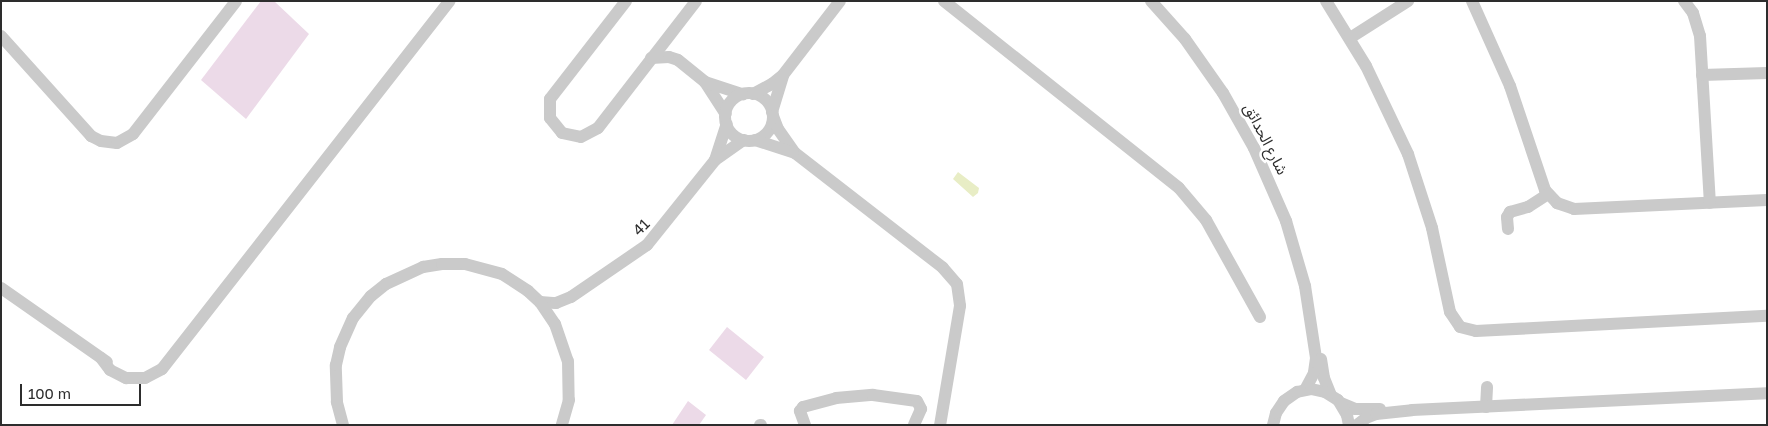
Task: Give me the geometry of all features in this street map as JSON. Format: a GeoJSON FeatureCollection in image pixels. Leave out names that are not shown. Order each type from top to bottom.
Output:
{"type":"FeatureCollection","features":[{"type":"Feature","properties":{"kind":"street"},"geometry":{"type":"LineString","coordinates":[[1,36],[93,131],[110,136],[123,134],[133,128],[155,104],[236,1]]}},
{"type":"Feature","properties":{"kind":"street"},"geometry":{"type":"LineString","coordinates":[[4,296],[122,370],[145,371],[168,361],[450,1]]}},
{"type":"Feature","properties":{"kind":"street"},"geometry":{"type":"LineString","coordinates":[[626,1],[550,99],[548,108],[554,127],[571,137],[581,137],[590,134],[598,128],[696,1]]}},
{"type":"Feature","properties":{"kind":"street"},"geometry":{"type":"LineString","coordinates":[[715,160],[731,101],[772,84],[783,76],[840,1]]}},
{"type":"Feature","properties":{"kind":"street"},"geometry":{"type":"LineString","coordinates":[[944,1],[1179,188],[1206,220],[1260,317]]}},
{"type":"Feature","properties":{"kind":"street","name":"شارع الحدائق"},"geometry":{"type":"LineString","coordinates":[[1151,1],[1202,61],[1223,93],[1254,148],[1293,241],[1310,313]]}},
{"type":"Feature","properties":{"kind":"street"},"geometry":{"type":"LineString","coordinates":[[1326,1],[1350,38],[1382,95],[1408,154],[1432,228],[1450,312],[1460,327],[1476,331],[1767,316]]}},
{"type":"Feature","properties":{"kind":"street"},"geometry":{"type":"LineString","coordinates":[[1465,1],[1485,31]]}},
{"type":"Feature","properties":{"kind":"street"},"geometry":{"type":"LineString","coordinates":[[1472,1],[1510,86],[1548,194],[1557,203],[1574,210],[1767,200]]}},
{"type":"Feature","properties":{"kind":"street"},"geometry":{"type":"LineString","coordinates":[[1684,1],[1698,24],[1710,203]]}},
{"type":"Feature","properties":{"kind":"street"},"geometry":{"type":"LineString","coordinates":[[1350,38],[1407,3]]}},
{"type":"Feature","properties":{"kind":"street"},"geometry":{"type":"LineString","coordinates":[[669,34],[670,44],[678,60]]}},
{"type":"Feature","properties":{"kind":"street"},"geometry":{"type":"LineString","coordinates":[[651,58],[669,57],[678,60],[705,82],[733,135],[782,147],[796,153]]}},
{"type":"Feature","properties":{"kind":"street"},"geometry":{"type":"LineString","coordinates":[[1702,75],[1767,73]]}},
{"type":"Feature","properties":{"kind":"street"},"geometry":{"type":"LineString","coordinates":[[715,160],[768,131],[783,76]]}},
{"type":"Feature","properties":{"kind":"street"},"geometry":{"type":"LineString","coordinates":[[705,82],[766,100],[778,129],[796,153],[951,275],[957,284],[960,306],[940,425]]}},
{"type":"Feature","properties":{"kind":"street","name":"41"},"geometry":{"type":"LineString","coordinates":[[540,302],[556,303],[571,297],[647,245],[715,160]]}},
{"type":"Feature","properties":{"kind":"street"},"geometry":{"type":"LineString","coordinates":[[1508,229],[1507,217],[1510,212],[1528,207],[1548,194]]}},
{"type":"Feature","properties":{"kind":"street"},"geometry":{"type":"LineString","coordinates":[[343,425],[335,384],[340,347],[357,312],[371,296],[386,284],[423,267],[442,264],[465,264],[502,274],[528,291],[540,302],[555,324],[563,342],[570,380],[569,400],[562,425]]}},
{"type":"Feature","properties":{"kind":"street","name":"41"},"geometry":{"type":"LineString","coordinates":[[555,324],[562,309],[571,297]]}},
{"type":"Feature","properties":{"kind":"street"},"geometry":{"type":"LineString","coordinates":[[1273,425],[1276,413],[1284,401],[1304,390],[1312,379],[1316,366],[1310,313]]}},
{"type":"Feature","properties":{"kind":"street"},"geometry":{"type":"LineString","coordinates":[[1310,313],[1316,324],[1324,378],[1347,414],[1349,425]]}},
{"type":"Feature","properties":{"kind":"street"},"geometry":{"type":"LineString","coordinates":[[1486,407],[1487,387]]}},
{"type":"Feature","properties":{"kind":"street"},"geometry":{"type":"LineString","coordinates":[[1304,390],[1318,390],[1359,410],[1407,408],[1412,410]]}},
{"type":"Feature","properties":{"kind":"street"},"geometry":{"type":"LineString","coordinates":[[1357,425],[1376,414],[1412,410],[1767,393]]}},
{"type":"Feature","properties":{"kind":"street"},"geometry":{"type":"LineString","coordinates":[[804,425],[800,411],[802,408],[836,398],[873,395],[917,401],[921,409],[914,425]]}},
{"type":"Feature","properties":{"kind":"shaded area"},"geometry":{"type":"Polygon","coordinates":[[[261,1],[274,1],[309,34],[246,119],[201,80],[261,1]]]}},
{"type":"Feature","properties":{"kind":"shaded area"},"geometry":{"type":"Polygon","coordinates":[[[958,172],[979,188],[978,193],[973,197],[953,179],[958,172]]]}},
{"type":"Feature","properties":{"kind":"shaded area"},"geometry":{"type":"Polygon","coordinates":[[[727,327],[764,357],[746,380],[709,350],[727,327]]]}},
{"type":"Feature","properties":{"kind":"shaded area"},"geometry":{"type":"Polygon","coordinates":[[[688,401],[706,415],[699,425],[672,425],[688,401]]]}}]}
